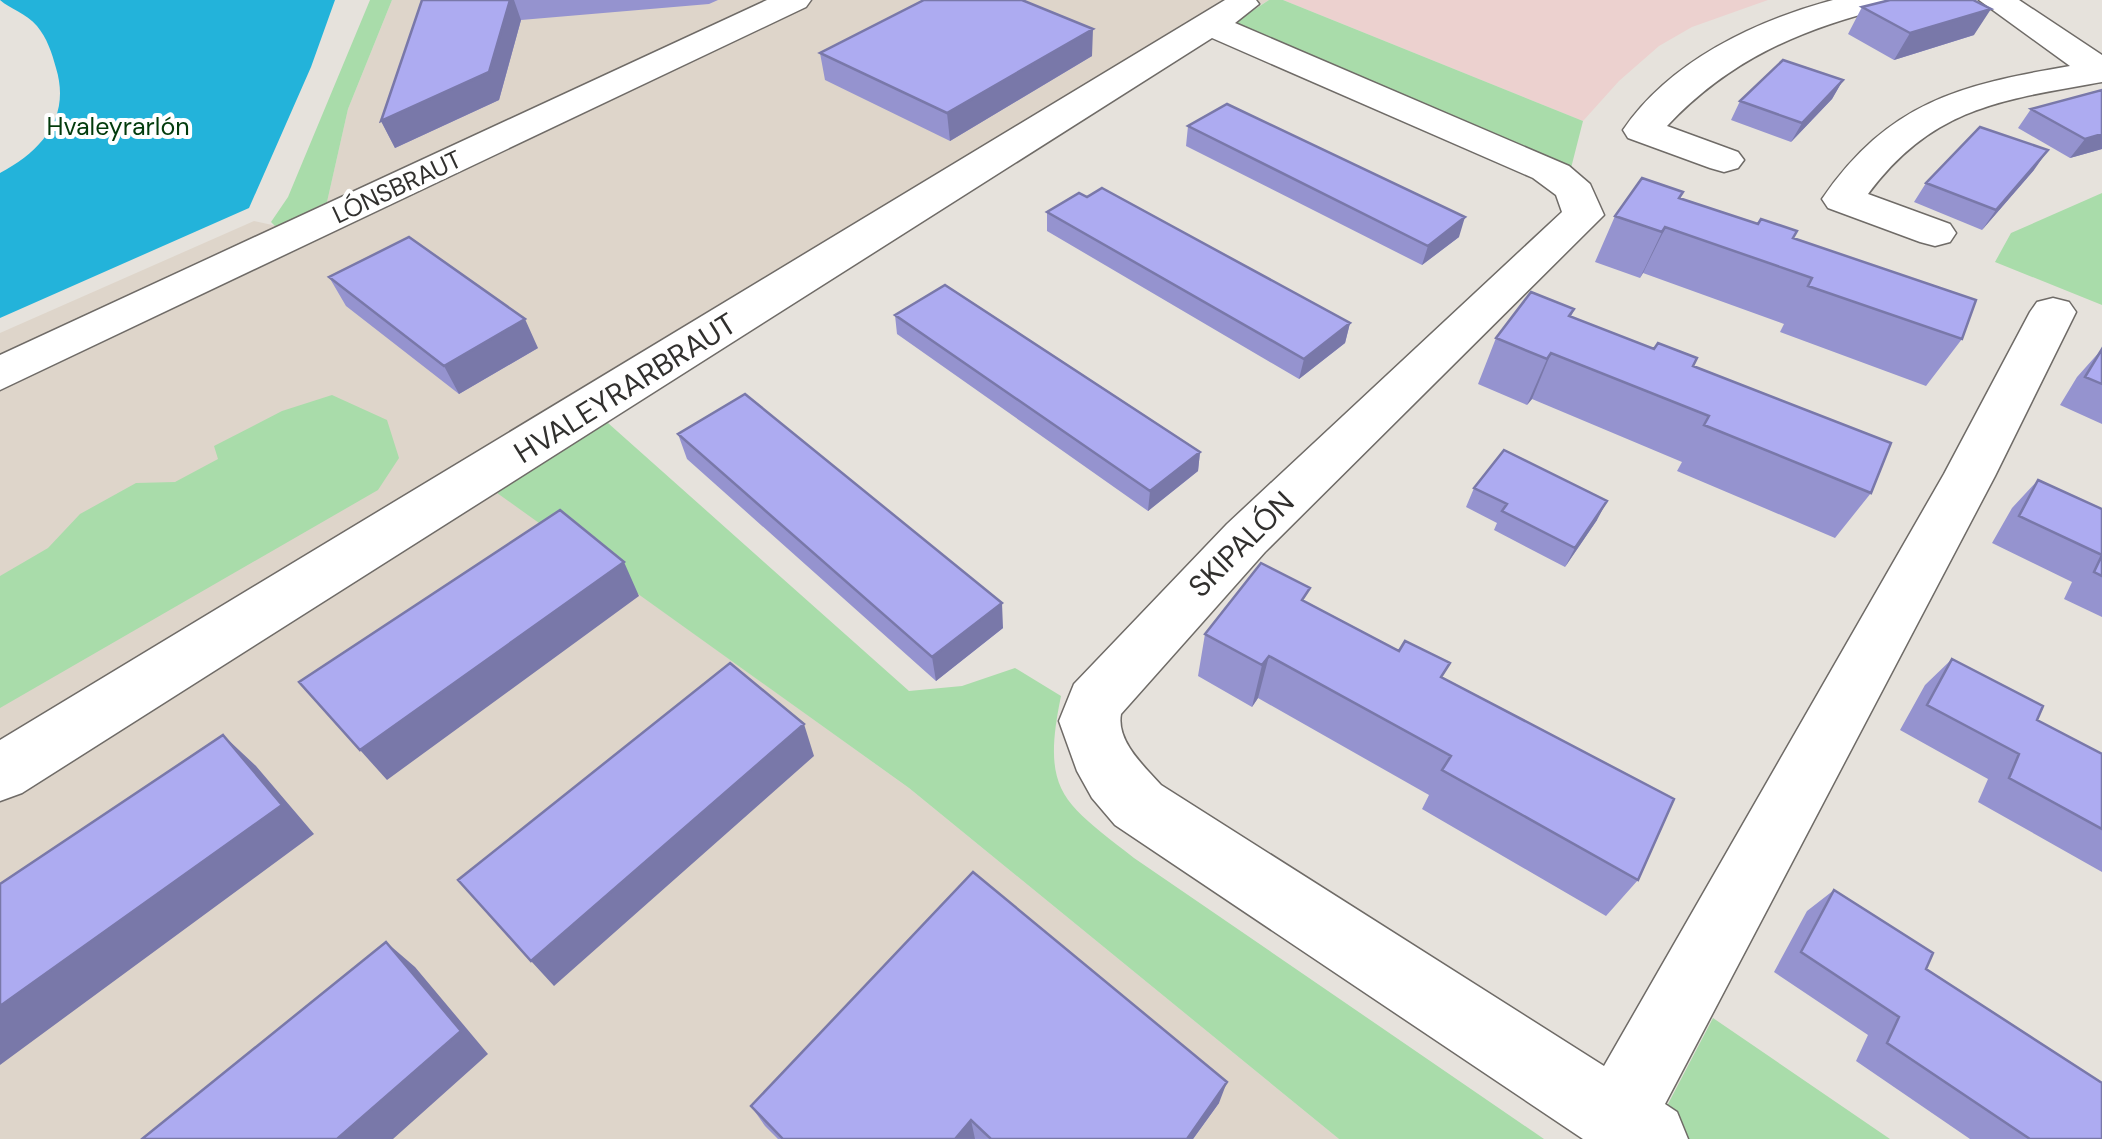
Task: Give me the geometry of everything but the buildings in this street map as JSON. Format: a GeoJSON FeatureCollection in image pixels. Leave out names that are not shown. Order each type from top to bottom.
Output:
{"type":"FeatureCollection","features":[{"type":"Feature","properties":{"kind":"street","name":"LÓNSBRAUT"},"geometry":{"type":"LineString","coordinates":[[0,374],[794,0]]}},
{"type":"Feature","properties":{"kind":"street"},"geometry":{"type":"LineString","coordinates":[[1724,160],[1642,130],[1682,86],[1732,52],[1805,18],[1877,0]]}},
{"type":"Feature","properties":{"kind":"street"},"geometry":{"type":"LineString","coordinates":[[1996,0],[2102,71]]}},
{"type":"Feature","properties":{"kind":"street","name":"HVALEYRARBRAUT"},"geometry":{"type":"LineString","coordinates":[[0,773],[1229,12]]}},
{"type":"Feature","properties":{"kind":"street","name":"SKIPALÓN"},"geometry":{"type":"LineString","coordinates":[[1229,12],[1568,181],[1580,199],[1582,215],[1324,461],[1164,622],[1095,702],[1089,721],[1100,752],[1114,778],[1138,805],[1633,1128],[2053,312]]}},
{"type":"Feature","properties":{"kind":"street"},"geometry":{"type":"LineString","coordinates":[[1935,233],[1842,199],[1884,148],[1932,115],[1980,97],[2102,71]]}},
{"type":"Feature","properties":{"kind":"shaded area"},"geometry":{"type":"Polygon","coordinates":[[[392,0],[1269,0],[473,475],[909,788],[1339,1139],[0,1139],[0,333],[254,221],[277,226],[327,202],[348,109],[392,0]]]}},
{"type":"Feature","properties":{"kind":"shaded area"},"geometry":{"type":"Polygon","coordinates":[[[1283,0],[1768,0],[1692,27],[1659,46],[1619,81],[1583,121],[1283,0]]]}},
{"type":"Feature","properties":{"kind":"green space"},"geometry":{"type":"Polygon","coordinates":[[[370,0],[392,0],[348,109],[327,202],[276,227],[271,222],[288,197],[370,0]]]}},
{"type":"Feature","properties":{"kind":"green space"},"geometry":{"type":"Polygon","coordinates":[[[1269,0],[1283,0],[1583,121],[1570,172],[1217,34],[1269,0]]]}},
{"type":"Feature","properties":{"kind":"green space"},"geometry":{"type":"Polygon","coordinates":[[[2102,193],[2102,305],[1995,262],[2011,233],[2102,193]]]}},
{"type":"Feature","properties":{"kind":"green space"},"geometry":{"type":"Polygon","coordinates":[[[332,395],[387,420],[399,458],[378,490],[0,708],[0,576],[48,548],[80,514],[136,483],[175,482],[218,459],[214,446],[282,411],[332,395]]]}},
{"type":"Feature","properties":{"kind":"green space"},"geometry":{"type":"Polygon","coordinates":[[[590,407],[909,691],[962,686],[1015,668],[1061,696],[1055,729],[1057,775],[1074,808],[1090,823],[1134,858],[1544,1139],[1339,1139],[909,788],[472,475],[590,407]]]}},
{"type":"Feature","properties":{"kind":"green space"},"geometry":{"type":"Polygon","coordinates":[[[1713,1018],[1890,1139],[1676,1139],[1657,1125],[1713,1018]]]}},
{"type":"Feature","properties":{"kind":"water","name":"Hvaleyrarlón"},"geometry":{"type":"Polygon","coordinates":[[[0,0],[335,0],[311,67],[249,208],[0,318],[0,173],[29,154],[49,131],[56,117],[60,86],[41,31],[0,0]]]}}]}
